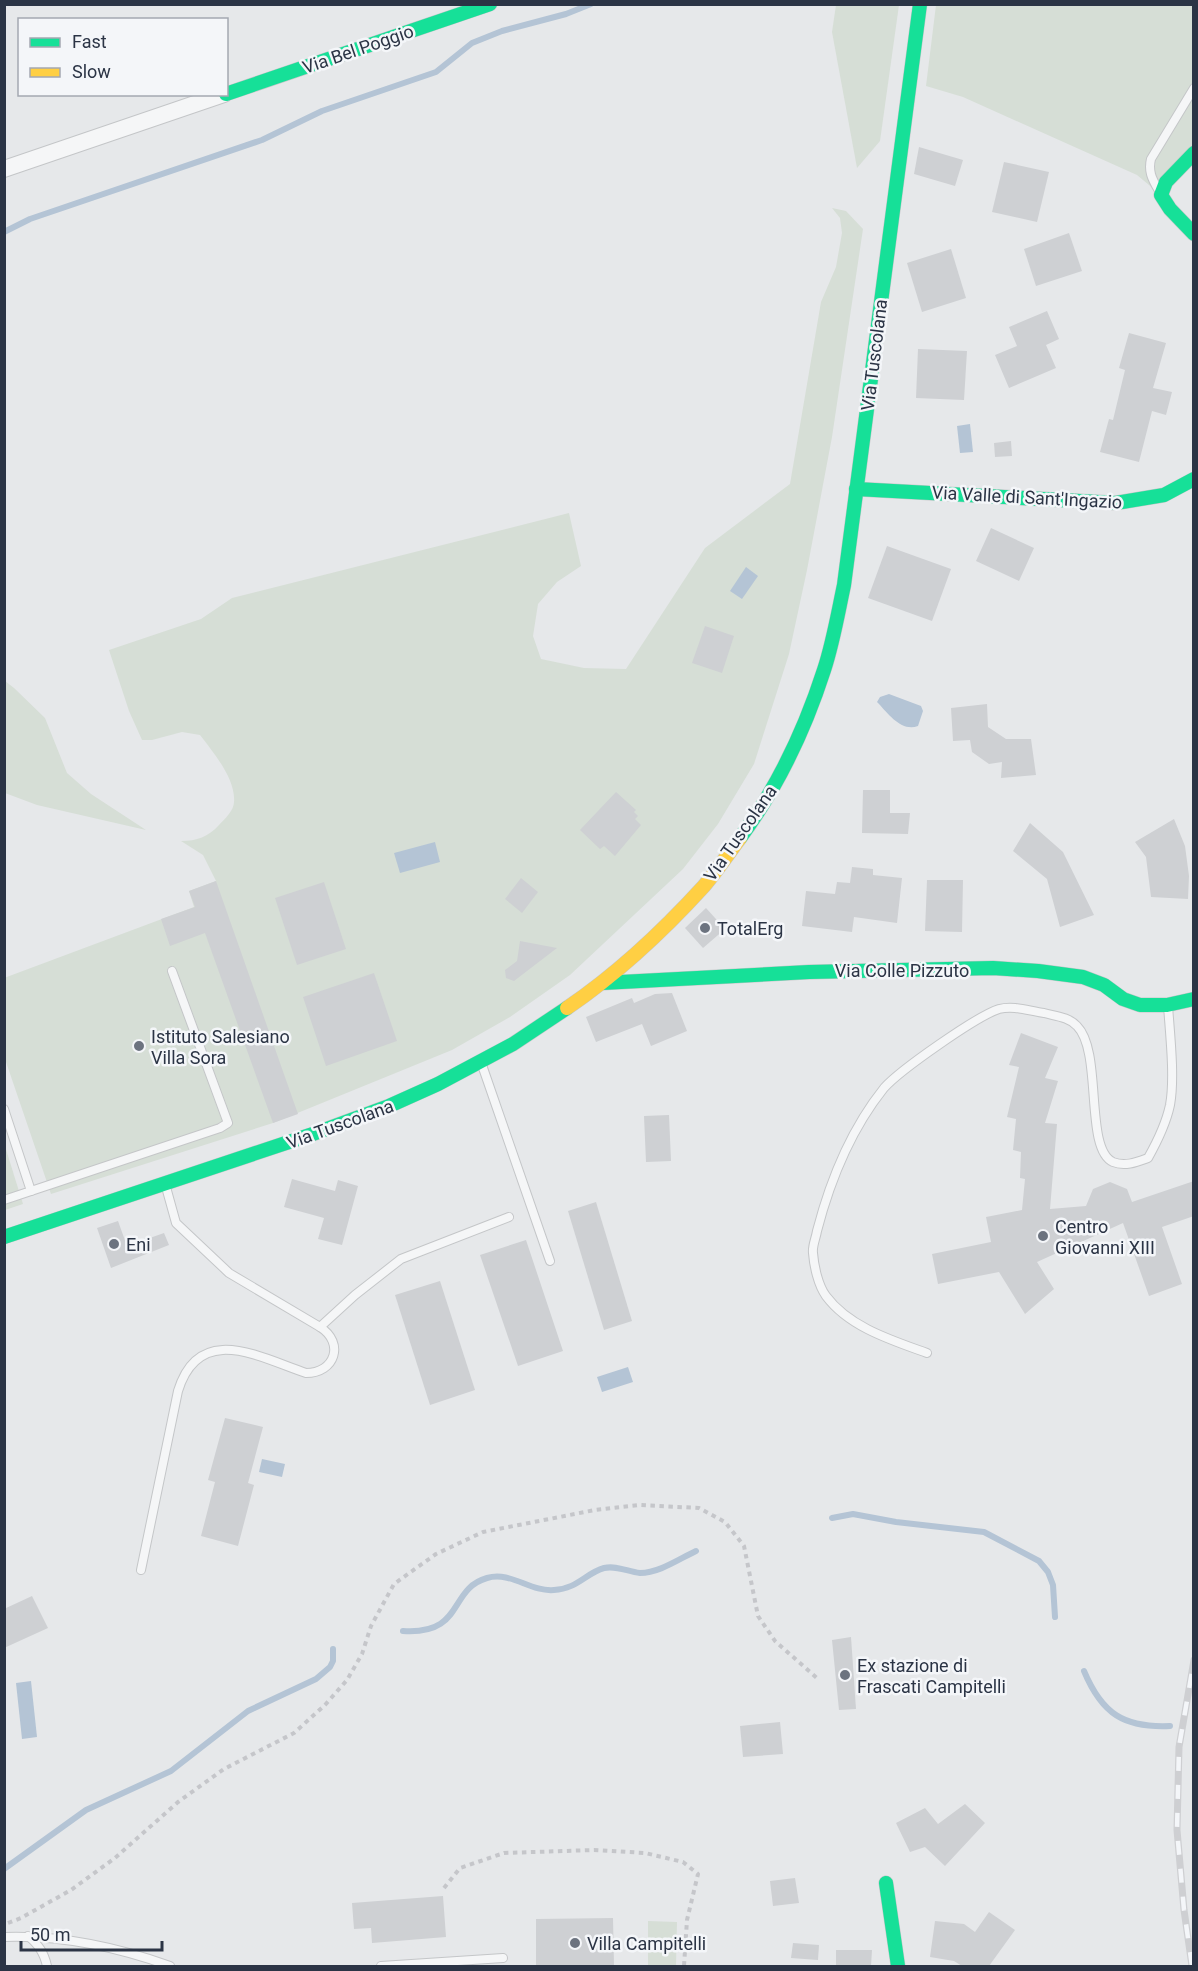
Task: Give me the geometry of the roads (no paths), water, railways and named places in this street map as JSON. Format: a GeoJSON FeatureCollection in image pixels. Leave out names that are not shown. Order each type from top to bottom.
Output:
{"type":"FeatureCollection","features":[{"type":"Feature","properties":{"kind":"main road","name":"Via Bel Poggio"},"geometry":{"type":"LineString","coordinates":[[228,93],[490,4]]}},
{"type":"Feature","properties":{"kind":"main road","name":"Via Tuscolana"},"geometry":{"type":"LineString","coordinates":[[4,1237],[124,1201],[165,1184],[353,1120],[422,1092],[481,1062],[548,1021],[645,952],[736,845],[773,789],[791,756],[814,702],[829,657],[840,610],[920,4]]}},
{"type":"Feature","properties":{"kind":"main road"},"geometry":{"type":"LineString","coordinates":[[1194,153],[1166,182],[1161,195],[1170,209],[1194,234]]}},
{"type":"Feature","properties":{"kind":"main road","name":"Via Valle di Sant'Ingazio"},"geometry":{"type":"LineString","coordinates":[[856,489],[1116,503],[1164,495],[1194,479]]}},
{"type":"Feature","properties":{"kind":"main road","name":"Via Colle Pizzuto"},"geometry":{"type":"LineString","coordinates":[[602,983],[785,972],[935,968],[1079,975],[1098,981],[1124,999],[1149,1006],[1168,1005],[1194,999]]}},
{"type":"Feature","properties":{"kind":"main road"},"geometry":{"type":"LineString","coordinates":[[886,1883],[898,1966]]}},
{"type":"Feature","properties":{"kind":"street","name":"Via Bel Poggio"},"geometry":{"type":"LineString","coordinates":[[4,169],[219,96]]}},
{"type":"Feature","properties":{"kind":"lane"},"geometry":{"type":"LineString","coordinates":[[1161,195],[1150,173],[1151,159],[1194,88]]}},
{"type":"Feature","properties":{"kind":"lane"},"geometry":{"type":"LineString","coordinates":[[712,875],[717,889]]}},
{"type":"Feature","properties":{"kind":"lane"},"geometry":{"type":"LineString","coordinates":[[4,1200],[220,1128],[228,1123],[172,971]]}},
{"type":"Feature","properties":{"kind":"lane"},"geometry":{"type":"LineString","coordinates":[[927,1353],[867,1329],[840,1310],[825,1295],[817,1275],[812,1251],[823,1208],[850,1143],[868,1110],[886,1087],[907,1068],[987,1014],[1006,1008],[1015,1008],[1059,1016],[1076,1024],[1083,1035],[1092,1070],[1095,1120],[1101,1151],[1113,1162],[1129,1164],[1148,1158],[1158,1140],[1170,1105],[1171,1063],[1168,1005]]}},
{"type":"Feature","properties":{"kind":"lane"},"geometry":{"type":"LineString","coordinates":[[481,1062],[550,1261]]}},
{"type":"Feature","properties":{"kind":"lane"},"geometry":{"type":"LineString","coordinates":[[4,1109],[31,1191]]}},
{"type":"Feature","properties":{"kind":"lane"},"geometry":{"type":"LineString","coordinates":[[141,1570],[178,1391],[183,1375],[192,1362],[206,1353],[222,1348],[238,1350],[306,1374],[328,1367],[334,1353],[332,1337],[320,1327],[229,1273],[176,1223],[165,1184]]}},
{"type":"Feature","properties":{"kind":"lane"},"geometry":{"type":"LineString","coordinates":[[320,1327],[355,1295],[401,1259],[509,1217]]}},
{"type":"Feature","properties":{"kind":"lane"},"geometry":{"type":"LineString","coordinates":[[27,1936],[41,1950],[47,1966]]}},
{"type":"Feature","properties":{"kind":"lane"},"geometry":{"type":"LineString","coordinates":[[4,1937],[27,1936],[125,1951],[170,1966]]}},
{"type":"Feature","properties":{"kind":"lane"},"geometry":{"type":"LineString","coordinates":[[381,1966],[504,1958]]}},
{"type":"Feature","properties":{"kind":"water"},"geometry":{"type":"Polygon","coordinates":[[[970,424],[973,452],[960,453],[957,426],[970,424]]]}},
{"type":"Feature","properties":{"kind":"water"},"geometry":{"type":"Polygon","coordinates":[[[746,567],[758,576],[742,599],[730,591],[746,567]]]}},
{"type":"Feature","properties":{"kind":"water"},"geometry":{"type":"Polygon","coordinates":[[[889,694],[921,706],[923,711],[918,726],[901,725],[877,702],[880,697],[889,694]]]}},
{"type":"Feature","properties":{"kind":"water"},"geometry":{"type":"Polygon","coordinates":[[[435,842],[440,862],[400,873],[394,853],[435,842]]]}},
{"type":"Feature","properties":{"kind":"water"},"geometry":{"type":"Polygon","coordinates":[[[628,1367],[633,1382],[602,1392],[597,1377],[628,1367]]]}},
{"type":"Feature","properties":{"kind":"water"},"geometry":{"type":"Polygon","coordinates":[[[262,1459],[285,1464],[282,1477],[259,1472],[262,1459]]]}},
{"type":"Feature","properties":{"kind":"water"},"geometry":{"type":"Polygon","coordinates":[[[31,1681],[37,1737],[22,1739],[16,1683],[31,1681]]]}},
{"type":"Feature","properties":{"kind":"waterway"},"geometry":{"type":"LineString","coordinates":[[4,232],[30,219],[262,140],[322,111],[436,72],[472,43],[502,31],[566,14],[591,4]]}},
{"type":"Feature","properties":{"kind":"waterway"},"geometry":{"type":"LineString","coordinates":[[832,1518],[853,1514],[896,1522],[984,1532],[1039,1561],[1048,1572],[1053,1585],[1055,1617]]}},
{"type":"Feature","properties":{"kind":"waterway"},"geometry":{"type":"LineString","coordinates":[[403,1631],[423,1630],[437,1626],[447,1619],[466,1591],[487,1578],[504,1577],[545,1590],[562,1589],[604,1568],[613,1567],[640,1573],[647,1572],[662,1568],[696,1551]]}},
{"type":"Feature","properties":{"kind":"waterway"},"geometry":{"type":"LineString","coordinates":[[4,1869],[86,1810],[171,1771],[248,1711],[316,1679],[330,1667],[333,1661],[333,1649]]}},
{"type":"Feature","properties":{"kind":"waterway"},"geometry":{"type":"LineString","coordinates":[[1084,1671],[1099,1698],[1116,1715],[1140,1724],[1170,1726]]}},
{"type":"Feature","properties":{"kind":"railway"},"geometry":{"type":"LineString","coordinates":[[1192,1966],[1184,1910],[1177,1830],[1179,1747],[1194,1660]]}},
{"type":"Feature","properties":{"kind":"place","name":"TotalErg"},"geometry":{"type":"Point","coordinates":[705,928]}},
{"type":"Feature","properties":{"kind":"place","name":"Istituto Salesiano Villa Sora"},"geometry":{"type":"Point","coordinates":[139,1046]}},
{"type":"Feature","properties":{"kind":"place","name":"Centro Giovanni XIII"},"geometry":{"type":"Point","coordinates":[1043,1236]}},
{"type":"Feature","properties":{"kind":"place","name":"Eni"},"geometry":{"type":"Point","coordinates":[114,1244]}},
{"type":"Feature","properties":{"kind":"place","name":"Ex stazione di Frascati Campitelli"},"geometry":{"type":"Point","coordinates":[845,1675]}},
{"type":"Feature","properties":{"kind":"place","name":"Villa Campitelli"},"geometry":{"type":"Point","coordinates":[575,1943]}}]}
